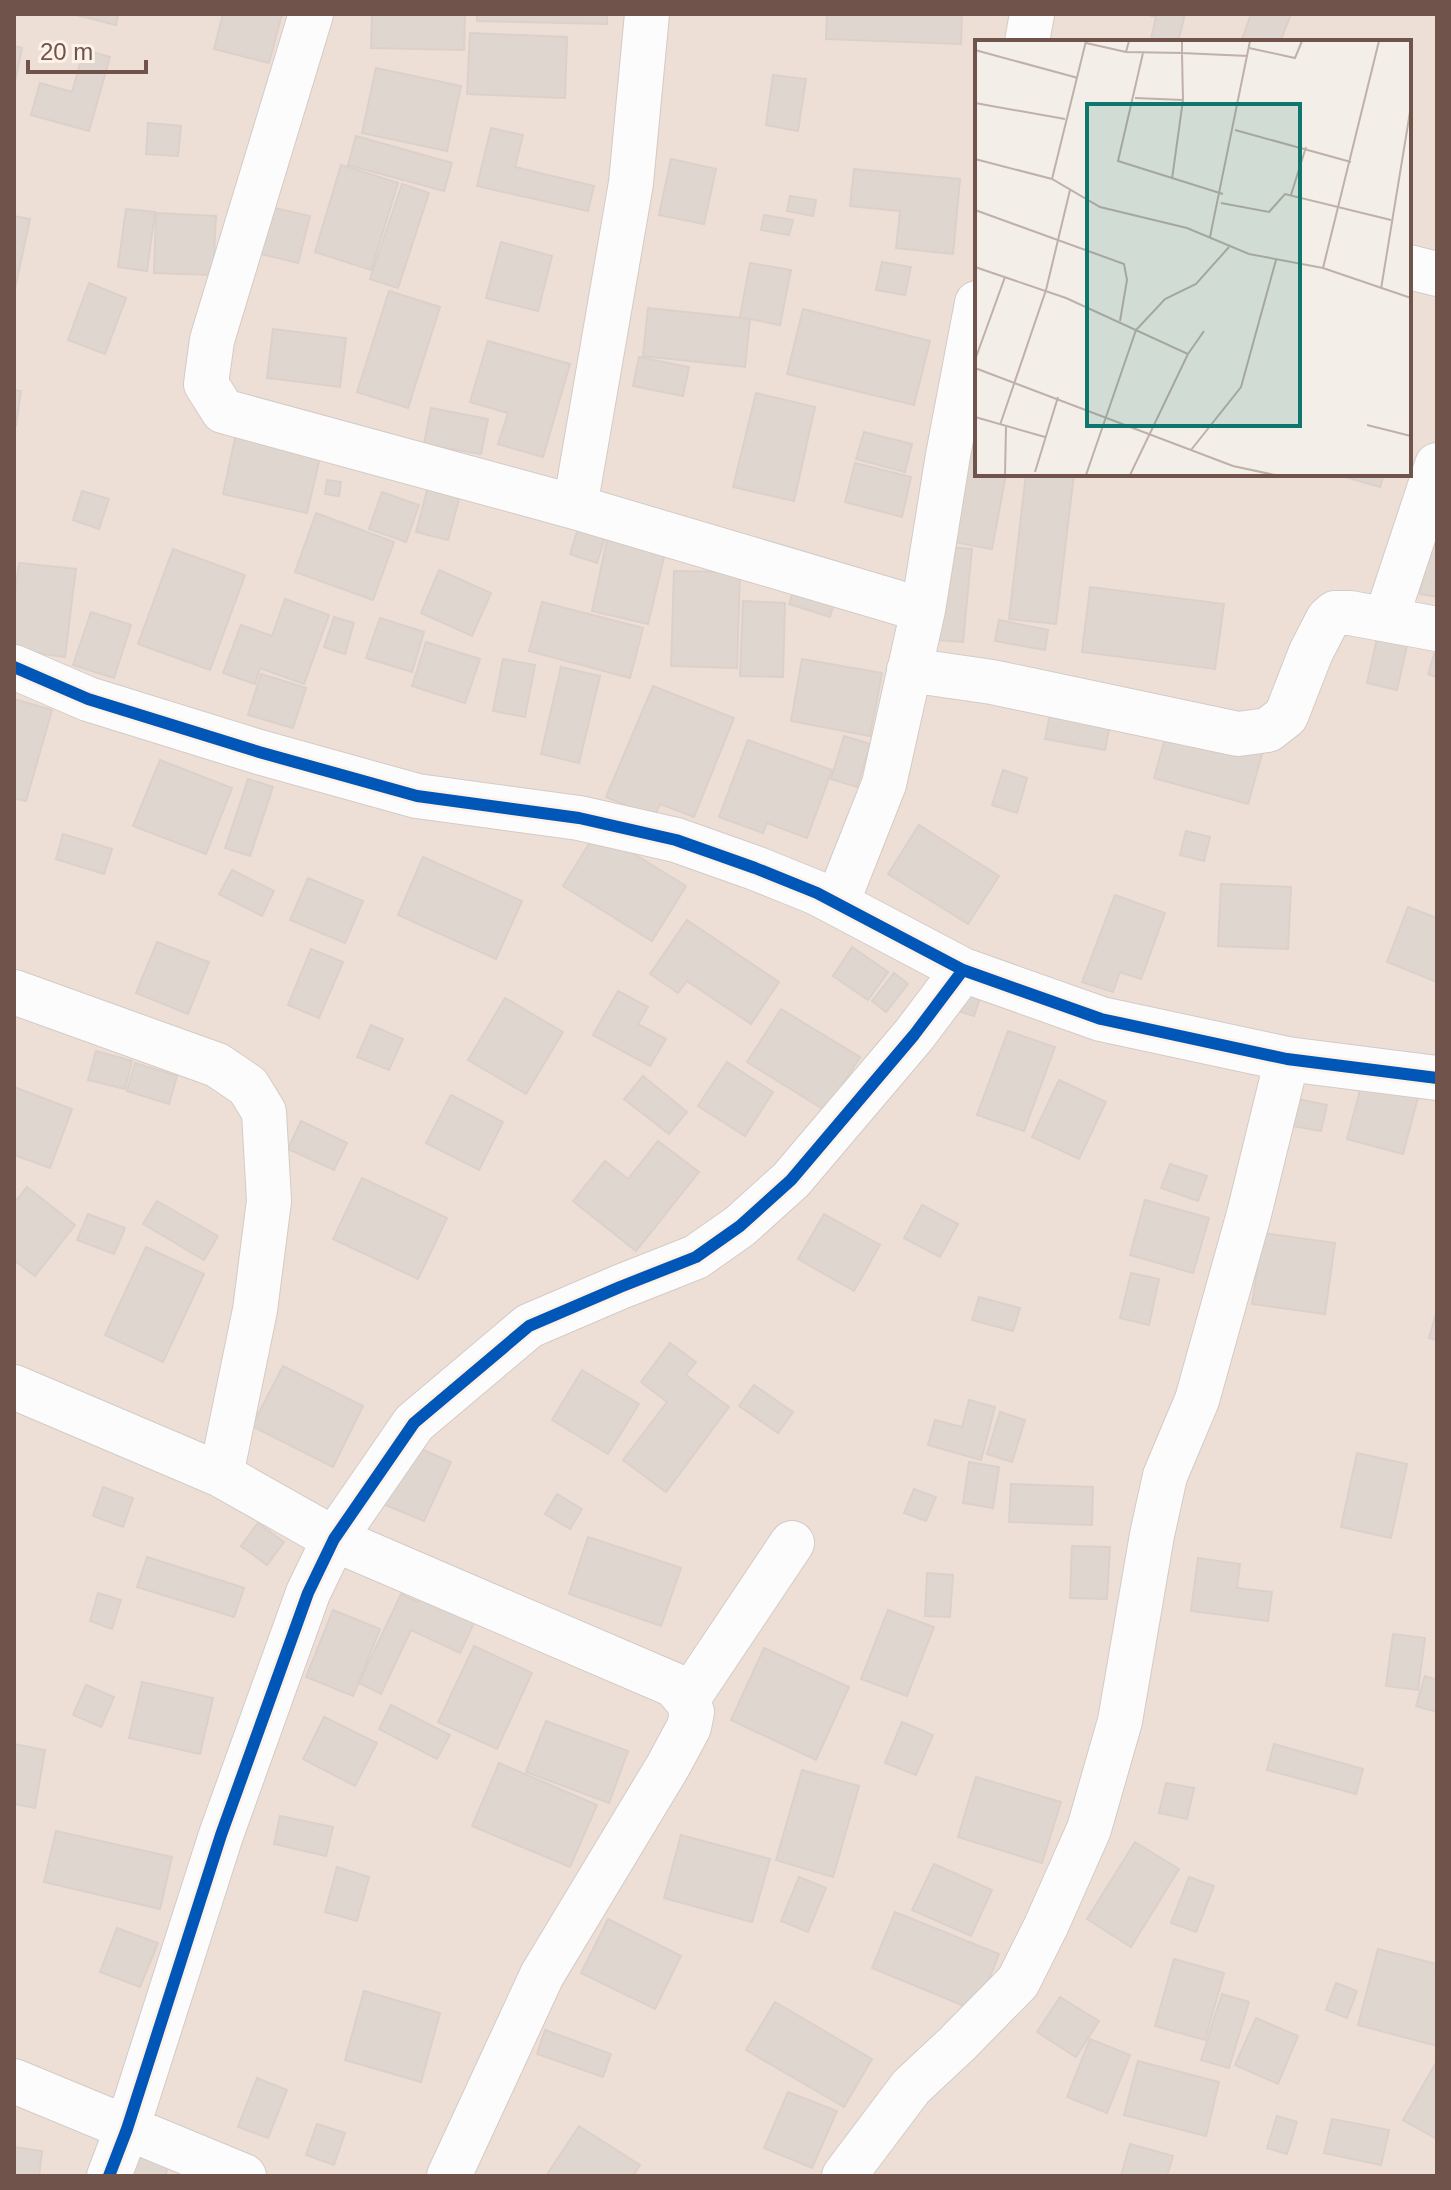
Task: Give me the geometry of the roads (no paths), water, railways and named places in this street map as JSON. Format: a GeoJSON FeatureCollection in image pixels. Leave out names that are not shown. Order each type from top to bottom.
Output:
{"type":"FeatureCollection","features":[{"type":"Feature","properties":{"kind":"street"},"geometry":{"type":"LineString","coordinates":[[311,14],[212,340],[206,384],[223,411],[575,507],[923,610]]}},
{"type":"Feature","properties":{"kind":"street"},"geometry":{"type":"LineString","coordinates":[[575,507],[631,183],[647,14]]}},
{"type":"Feature","properties":{"kind":"street"},"geometry":{"type":"LineString","coordinates":[[1027,40],[1032,14]]}},
{"type":"Feature","properties":{"kind":"street"},"geometry":{"type":"LineString","coordinates":[[1411,268],[1437,274]]}},
{"type":"Feature","properties":{"kind":"street"},"geometry":{"type":"LineString","coordinates":[[837,903],[884,784],[923,610],[975,313]]}},
{"type":"Feature","properties":{"kind":"street"},"geometry":{"type":"LineString","coordinates":[[1386,619],[1437,465]]}},
{"type":"Feature","properties":{"kind":"street"},"geometry":{"type":"LineString","coordinates":[[909,670],[992,682],[1238,734],[1268,730],[1286,716],[1311,652],[1328,619],[1335,613],[1437,629]]}},
{"type":"Feature","properties":{"kind":"street"},"geometry":{"type":"LineString","coordinates":[[14,667],[88,699],[259,752],[417,796],[579,818],[676,840],[817,893],[963,970],[1101,1019],[1287,1059],[1437,1078]]}},
{"type":"Feature","properties":{"kind":"street"},"geometry":{"type":"LineString","coordinates":[[109,2176],[127,2129],[221,1835],[308,1593],[334,1539],[414,1423],[529,1326],[696,1257],[740,1226],[791,1180],[914,1035],[963,970]]}},
{"type":"Feature","properties":{"kind":"street"},"geometry":{"type":"LineString","coordinates":[[14,992],[217,1065],[248,1086],[264,1112],[269,1201],[255,1310],[221,1475]]}},
{"type":"Feature","properties":{"kind":"street"},"geometry":{"type":"LineString","coordinates":[[844,2176],[911,2087],[1018,1982],[1089,1829],[1120,1721],[1165,1476],[1197,1400],[1249,1214],[1287,1059]]}},
{"type":"Feature","properties":{"kind":"street"},"geometry":{"type":"LineString","coordinates":[[14,1387],[221,1475],[334,1539],[674,1685],[687,1700],[692,1712],[689,1727],[542,1975],[449,2176]]}},
{"type":"Feature","properties":{"kind":"street"},"geometry":{"type":"LineString","coordinates":[[687,1700],[792,1543]]}},
{"type":"Feature","properties":{"kind":"street"},"geometry":{"type":"LineString","coordinates":[[14,2081],[244,2176]]}}]}
